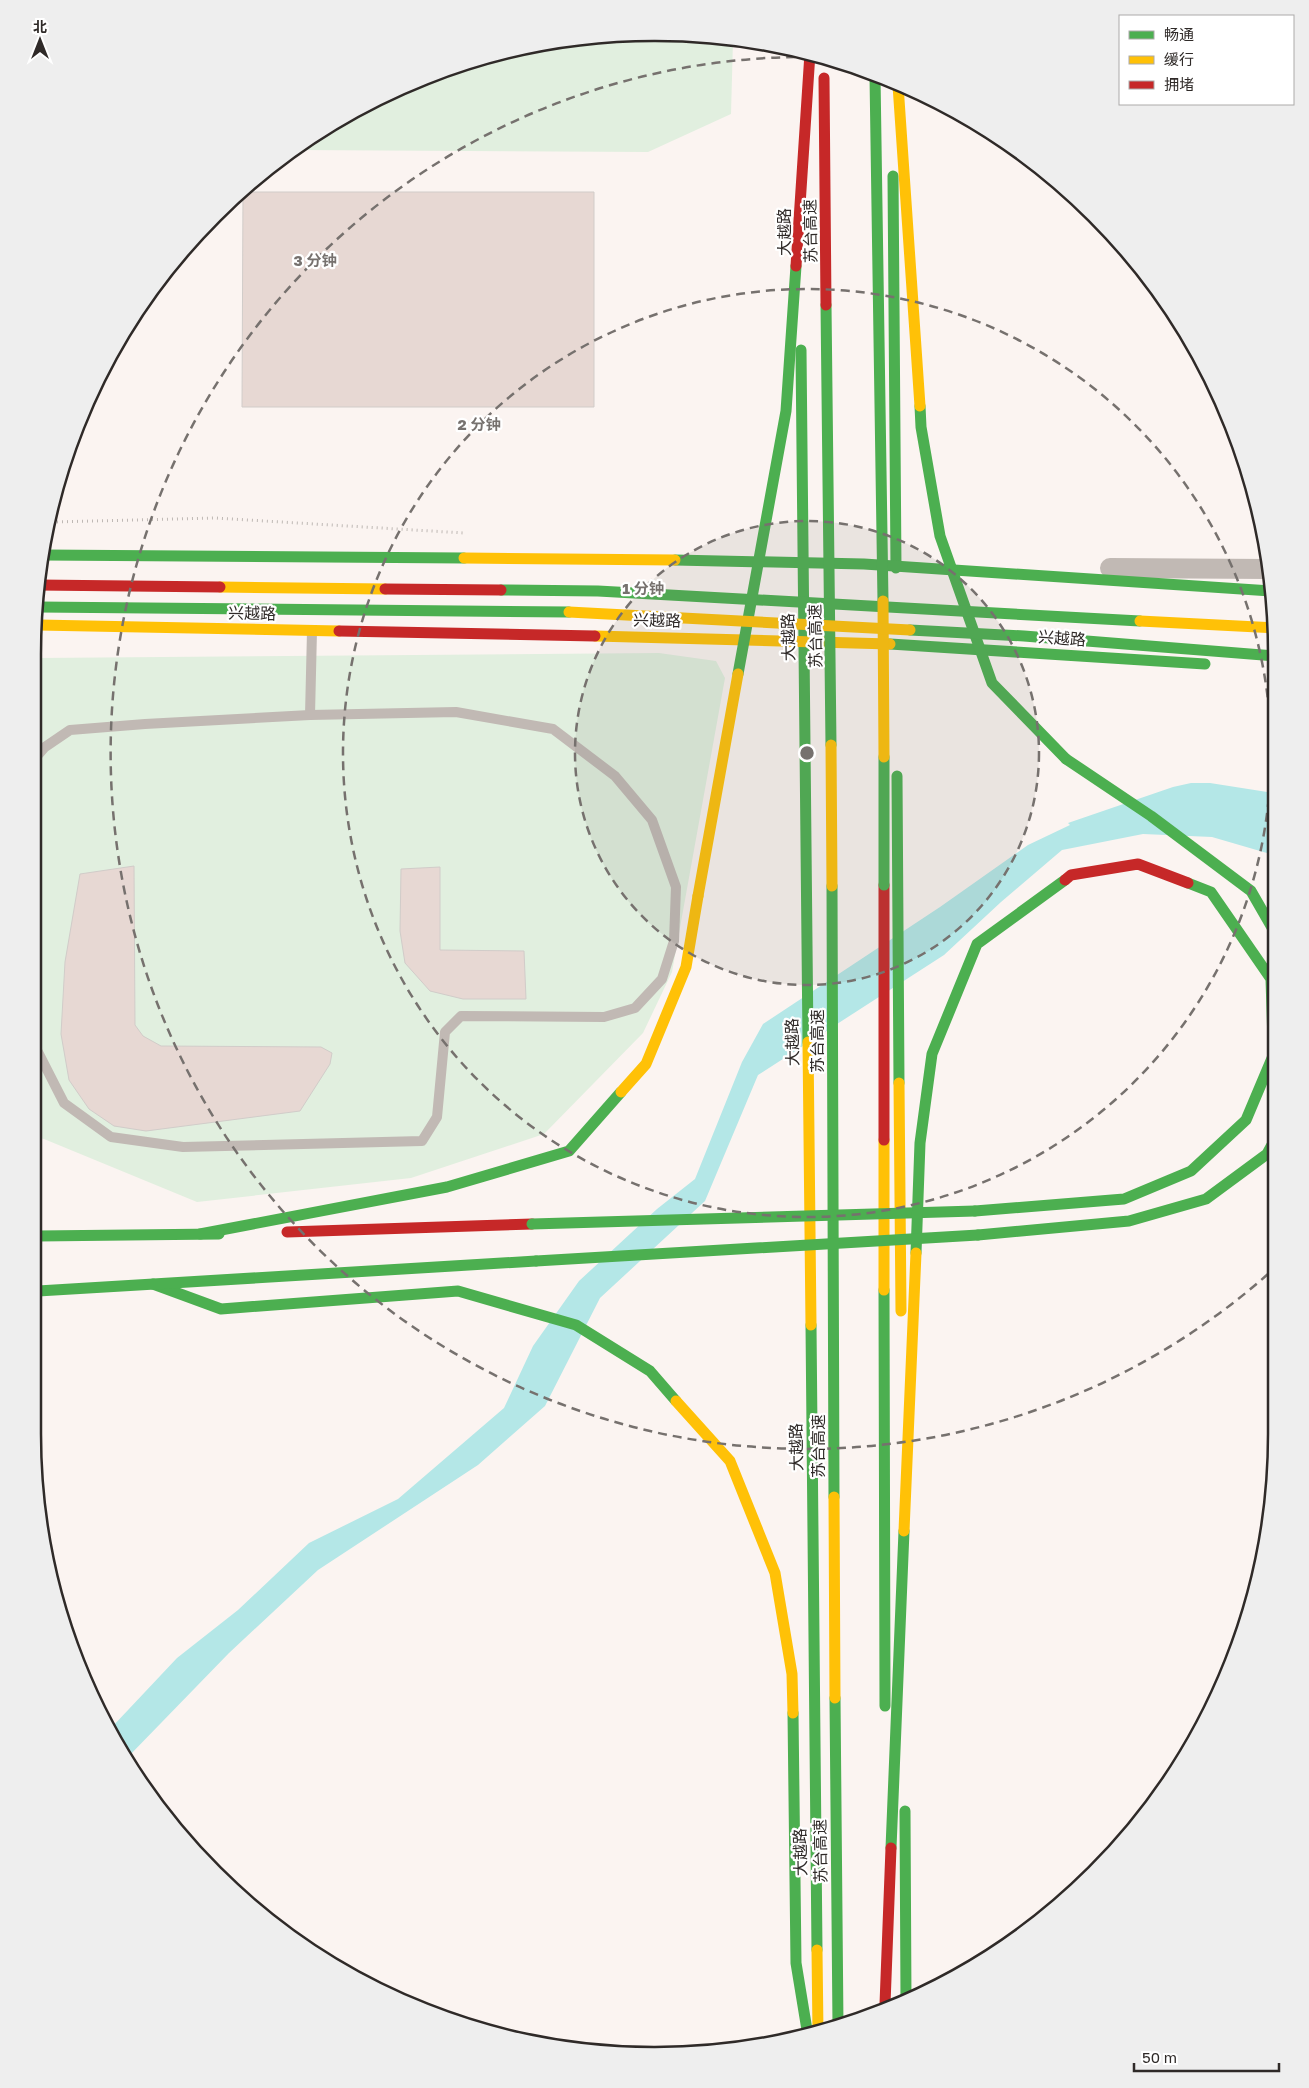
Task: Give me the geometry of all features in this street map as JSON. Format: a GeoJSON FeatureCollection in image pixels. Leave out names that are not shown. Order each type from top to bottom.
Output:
{"type":"FeatureCollection","features":[{"type":"Feature","properties":{"kind":"main road","name":"大越路"},"geometry":{"type":"LineString","coordinates":[[799,59],[818,2024]]}},
{"type":"Feature","properties":{"kind":"main road"},"geometry":{"type":"LineString","coordinates":[[200,1234],[446,1187],[569,1151],[646,1064],[686,967],[786,411],[809,61]]}},
{"type":"Feature","properties":{"kind":"main road","name":"苏台高速"},"geometry":{"type":"LineString","coordinates":[[824,67],[832,695],[835,1733],[838,2018]]}},
{"type":"Feature","properties":{"kind":"main road"},"geometry":{"type":"LineString","coordinates":[[876,83],[884,693],[885,2002]]}},
{"type":"Feature","properties":{"kind":"main road"},"geometry":{"type":"LineString","coordinates":[[892,89],[896,571]]}},
{"type":"Feature","properties":{"kind":"main road"},"geometry":{"type":"LineString","coordinates":[[898,92],[921,427],[940,536],[992,683],[1066,759],[1151,816],[1251,891],[1268,921]]}},
{"type":"Feature","properties":{"kind":"main road"},"geometry":{"type":"LineString","coordinates":[[49,555],[679,560],[803,563],[896,571],[1264,591]]}},
{"type":"Feature","properties":{"kind":"main road"},"geometry":{"type":"LineString","coordinates":[[45,585],[598,591],[1267,627]]}},
{"type":"Feature","properties":{"kind":"main road"},"geometry":{"type":"LineString","coordinates":[[896,596],[897,649]]}},
{"type":"Feature","properties":{"kind":"main road"},"geometry":{"type":"LineString","coordinates":[[44,607],[598,612],[1024,636],[1268,655]]}},
{"type":"Feature","properties":{"kind":"main road","name":"兴越路"},"geometry":{"type":"LineString","coordinates":[[42,625],[804,641],[897,649],[1215,664]]}},
{"type":"Feature","properties":{"kind":"main road"},"geometry":{"type":"LineString","coordinates":[[897,763],[906,1993]]}},
{"type":"Feature","properties":{"kind":"main road"},"geometry":{"type":"LineString","coordinates":[[885,2001],[920,1143],[932,1054],[977,944],[1071,875],[1138,864],[1211,892],[1268,975]]}},
{"type":"Feature","properties":{"kind":"main road"},"geometry":{"type":"LineString","coordinates":[[41,1236],[200,1234],[975,1211],[1124,1198],[1191,1171],[1246,1120],[1268,1068]]}},
{"type":"Feature","properties":{"kind":"main road"},"geometry":{"type":"LineString","coordinates":[[41,1292],[978,1235],[1129,1221],[1206,1199],[1268,1152]]}},
{"type":"Feature","properties":{"kind":"main road"},"geometry":{"type":"LineString","coordinates":[[153,1284],[221,1310],[458,1291],[576,1325],[650,1371],[730,1461],[775,1573],[792,1674],[796,1963],[807,2027]]}},
{"type":"Feature","properties":{"kind":"street"},"geometry":{"type":"LineString","coordinates":[[896,571],[1262,570]]}},
{"type":"Feature","properties":{"kind":"lane"},"geometry":{"type":"LineString","coordinates":[[310,715],[312,630]]}},
{"type":"Feature","properties":{"kind":"lane"},"geometry":{"type":"LineString","coordinates":[[41,752],[70,730],[310,715],[456,712],[553,729],[615,776],[652,820],[676,887],[674,941],[662,979],[635,1008],[604,1016],[461,1016],[445,1032],[437,1116],[422,1141],[183,1147],[111,1137],[64,1103],[41,1058]]}},
{"type":"Feature","properties":{"kind":"path"},"geometry":{"type":"LineString","coordinates":[[56,522],[215,518],[467,533]]}},
{"type":"Feature","properties":{"kind":"green space"},"geometry":{"type":"Polygon","coordinates":[[[654,41],[733,46],[731,114],[648,152],[307,150],[348,123],[383,104],[457,74],[496,62],[574,46],[614,43],[654,41]]]}},
{"type":"Feature","properties":{"kind":"green space"},"geometry":{"type":"Polygon","coordinates":[[[659,653],[716,661],[725,678],[672,972],[643,1033],[544,1134],[411,1178],[197,1202],[41,1138],[41,658],[659,653]]]}},
{"type":"Feature","properties":{"kind":"water"},"geometry":{"type":"Polygon","coordinates":[[[1191,783],[1210,783],[1268,792],[1268,853],[1212,837],[1143,834],[1062,850],[1001,902],[944,955],[758,1075],[705,1201],[600,1298],[545,1406],[478,1465],[318,1570],[229,1653],[132,1753],[115,1724],[177,1658],[238,1610],[309,1543],[398,1499],[504,1408],[533,1346],[579,1281],[657,1209],[695,1179],[742,1062],[763,1024],[940,907],[1028,845],[1070,825],[1068,823],[1173,787],[1191,783]]]}},
{"type":"Feature","properties":{"kind":"building"},"geometry":{"type":"Polygon","coordinates":[[[251,192],[594,192],[594,407],[242,407],[243,200],[251,192]]]}},
{"type":"Feature","properties":{"kind":"building"},"geometry":{"type":"Polygon","coordinates":[[[134,866],[135,1025],[143,1036],[161,1046],[321,1047],[332,1053],[330,1064],[300,1111],[146,1131],[114,1126],[89,1109],[69,1080],[61,1034],[65,962],[80,874],[134,866]]]}},
{"type":"Feature","properties":{"kind":"building"},"geometry":{"type":"Polygon","coordinates":[[[440,867],[440,950],[524,951],[526,999],[463,999],[430,991],[405,963],[400,931],[401,869],[440,867]]]}},
{"type":"Feature","properties":{"kind":"traffic: fast"},"geometry":{"type":"LineString","coordinates":[[875,83],[883,601]]}},
{"type":"Feature","properties":{"kind":"traffic: fast"},"geometry":{"type":"LineString","coordinates":[[893,176],[896,568]]}},
{"type":"Feature","properties":{"kind":"traffic: fast"},"geometry":{"type":"LineString","coordinates":[[738,674],[786,411],[796,266]]}},
{"type":"Feature","properties":{"kind":"traffic: fast"},"geometry":{"type":"LineString","coordinates":[[826,305],[831,745]]}},
{"type":"Feature","properties":{"kind":"traffic: fast"},"geometry":{"type":"LineString","coordinates":[[801,350],[808,1042]]}},
{"type":"Feature","properties":{"kind":"traffic: fast"},"geometry":{"type":"LineString","coordinates":[[920,406],[921,427],[940,536],[992,683],[1066,759]]}},
{"type":"Feature","properties":{"kind":"traffic: fast"},"geometry":{"type":"LineString","coordinates":[[49,555],[464,558]]}},
{"type":"Feature","properties":{"kind":"traffic: fast"},"geometry":{"type":"LineString","coordinates":[[675,560],[864,564],[1264,591]]}},
{"type":"Feature","properties":{"kind":"traffic: fast"},"geometry":{"type":"LineString","coordinates":[[501,590],[598,591],[1140,621]]}},
{"type":"Feature","properties":{"kind":"traffic: fast"},"geometry":{"type":"LineString","coordinates":[[44,607],[569,612]]}},
{"type":"Feature","properties":{"kind":"traffic: fast"},"geometry":{"type":"LineString","coordinates":[[910,630],[1024,636],[1268,655]]}},
{"type":"Feature","properties":{"kind":"traffic: fast"},"geometry":{"type":"LineString","coordinates":[[890,644],[1205,664]]}},
{"type":"Feature","properties":{"kind":"traffic: fast"},"geometry":{"type":"LineString","coordinates":[[884,757],[884,885]]}},
{"type":"Feature","properties":{"kind":"traffic: fast"},"geometry":{"type":"LineString","coordinates":[[1066,759],[1151,816],[1251,891],[1268,921]]}},
{"type":"Feature","properties":{"kind":"traffic: fast"},"geometry":{"type":"LineString","coordinates":[[897,776],[899,1083]]}},
{"type":"Feature","properties":{"kind":"traffic: fast"},"geometry":{"type":"LineString","coordinates":[[916,1253],[920,1143],[932,1054],[977,944],[1065,880]]}},
{"type":"Feature","properties":{"kind":"traffic: fast"},"geometry":{"type":"LineString","coordinates":[[1188,883],[1211,892],[1268,975]]}},
{"type":"Feature","properties":{"kind":"traffic: fast"},"geometry":{"type":"LineString","coordinates":[[832,886],[834,1497]]}},
{"type":"Feature","properties":{"kind":"traffic: fast"},"geometry":{"type":"LineString","coordinates":[[975,1211],[1124,1199],[1191,1171],[1246,1120],[1268,1068]]}},
{"type":"Feature","properties":{"kind":"traffic: fast"},"geometry":{"type":"LineString","coordinates":[[200,1234],[447,1187],[569,1151],[621,1092]]}},
{"type":"Feature","properties":{"kind":"traffic: fast"},"geometry":{"type":"LineString","coordinates":[[978,1235],[1129,1221],[1206,1199],[1268,1152]]}},
{"type":"Feature","properties":{"kind":"traffic: fast"},"geometry":{"type":"LineString","coordinates":[[532,1224],[975,1211]]}},
{"type":"Feature","properties":{"kind":"traffic: fast"},"geometry":{"type":"LineString","coordinates":[[41,1236],[219,1234]]}},
{"type":"Feature","properties":{"kind":"traffic: fast"},"geometry":{"type":"LineString","coordinates":[[536,1261],[978,1235]]}},
{"type":"Feature","properties":{"kind":"traffic: fast"},"geometry":{"type":"LineString","coordinates":[[41,1291],[536,1261]]}},
{"type":"Feature","properties":{"kind":"traffic: fast"},"geometry":{"type":"LineString","coordinates":[[153,1284],[221,1309],[458,1291],[576,1325],[650,1371],[676,1401]]}},
{"type":"Feature","properties":{"kind":"traffic: fast"},"geometry":{"type":"LineString","coordinates":[[884,1290],[885,1706]]}},
{"type":"Feature","properties":{"kind":"traffic: fast"},"geometry":{"type":"LineString","coordinates":[[811,1325],[817,1950]]}},
{"type":"Feature","properties":{"kind":"traffic: fast"},"geometry":{"type":"LineString","coordinates":[[891,1848],[904,1531]]}},
{"type":"Feature","properties":{"kind":"traffic: fast"},"geometry":{"type":"LineString","coordinates":[[835,1698],[838,2018]]}},
{"type":"Feature","properties":{"kind":"traffic: fast"},"geometry":{"type":"LineString","coordinates":[[793,1713],[796,1963],[807,2027]]}},
{"type":"Feature","properties":{"kind":"traffic: fast"},"geometry":{"type":"LineString","coordinates":[[905,1811],[906,1993]]}},
{"type":"Feature","properties":{"kind":"traffic: slow"},"geometry":{"type":"LineString","coordinates":[[898,92],[920,406]]}},
{"type":"Feature","properties":{"kind":"traffic: slow"},"geometry":{"type":"LineString","coordinates":[[464,558],[675,560]]}},
{"type":"Feature","properties":{"kind":"traffic: slow"},"geometry":{"type":"LineString","coordinates":[[220,587],[385,589]]}},
{"type":"Feature","properties":{"kind":"traffic: slow"},"geometry":{"type":"LineString","coordinates":[[883,601],[884,757]]}},
{"type":"Feature","properties":{"kind":"traffic: slow"},"geometry":{"type":"LineString","coordinates":[[569,612],[910,630]]}},
{"type":"Feature","properties":{"kind":"traffic: slow"},"geometry":{"type":"LineString","coordinates":[[1140,621],[1267,628]]}},
{"type":"Feature","properties":{"kind":"traffic: slow"},"geometry":{"type":"LineString","coordinates":[[42,625],[339,631]]}},
{"type":"Feature","properties":{"kind":"traffic: slow"},"geometry":{"type":"LineString","coordinates":[[595,636],[890,644]]}},
{"type":"Feature","properties":{"kind":"traffic: slow"},"geometry":{"type":"LineString","coordinates":[[698,896],[738,674]]}},
{"type":"Feature","properties":{"kind":"traffic: slow"},"geometry":{"type":"LineString","coordinates":[[831,745],[832,886]]}},
{"type":"Feature","properties":{"kind":"traffic: slow"},"geometry":{"type":"LineString","coordinates":[[621,1092],[646,1064],[686,967],[698,896]]}},
{"type":"Feature","properties":{"kind":"traffic: slow"},"geometry":{"type":"LineString","coordinates":[[808,1042],[811,1325]]}},
{"type":"Feature","properties":{"kind":"traffic: slow"},"geometry":{"type":"LineString","coordinates":[[899,1083],[901,1311]]}},
{"type":"Feature","properties":{"kind":"traffic: slow"},"geometry":{"type":"LineString","coordinates":[[884,1140],[884,1290]]}},
{"type":"Feature","properties":{"kind":"traffic: slow"},"geometry":{"type":"LineString","coordinates":[[904,1531],[916,1253]]}},
{"type":"Feature","properties":{"kind":"traffic: slow"},"geometry":{"type":"LineString","coordinates":[[676,1401],[730,1461],[775,1573],[792,1674],[793,1713]]}},
{"type":"Feature","properties":{"kind":"traffic: slow"},"geometry":{"type":"LineString","coordinates":[[834,1497],[835,1698]]}},
{"type":"Feature","properties":{"kind":"traffic: slow"},"geometry":{"type":"LineString","coordinates":[[817,1950],[818,2024]]}},
{"type":"Feature","properties":{"kind":"traffic: jam"},"geometry":{"type":"LineString","coordinates":[[796,266],[809,61]]}},
{"type":"Feature","properties":{"kind":"traffic: jam"},"geometry":{"type":"LineString","coordinates":[[824,78],[826,305]]}},
{"type":"Feature","properties":{"kind":"traffic: jam"},"geometry":{"type":"LineString","coordinates":[[45,585],[220,587]]}},
{"type":"Feature","properties":{"kind":"traffic: jam"},"geometry":{"type":"LineString","coordinates":[[385,589],[501,590]]}},
{"type":"Feature","properties":{"kind":"traffic: jam"},"geometry":{"type":"LineString","coordinates":[[339,631],[595,636]]}},
{"type":"Feature","properties":{"kind":"traffic: jam"},"geometry":{"type":"LineString","coordinates":[[1065,880],[1071,875],[1138,864],[1188,883]]}},
{"type":"Feature","properties":{"kind":"traffic: jam"},"geometry":{"type":"LineString","coordinates":[[884,885],[884,1140]]}},
{"type":"Feature","properties":{"kind":"traffic: jam"},"geometry":{"type":"LineString","coordinates":[[287,1232],[532,1224]]}},
{"type":"Feature","properties":{"kind":"traffic: jam"},"geometry":{"type":"LineString","coordinates":[[885,2001],[891,1848]]}}]}
